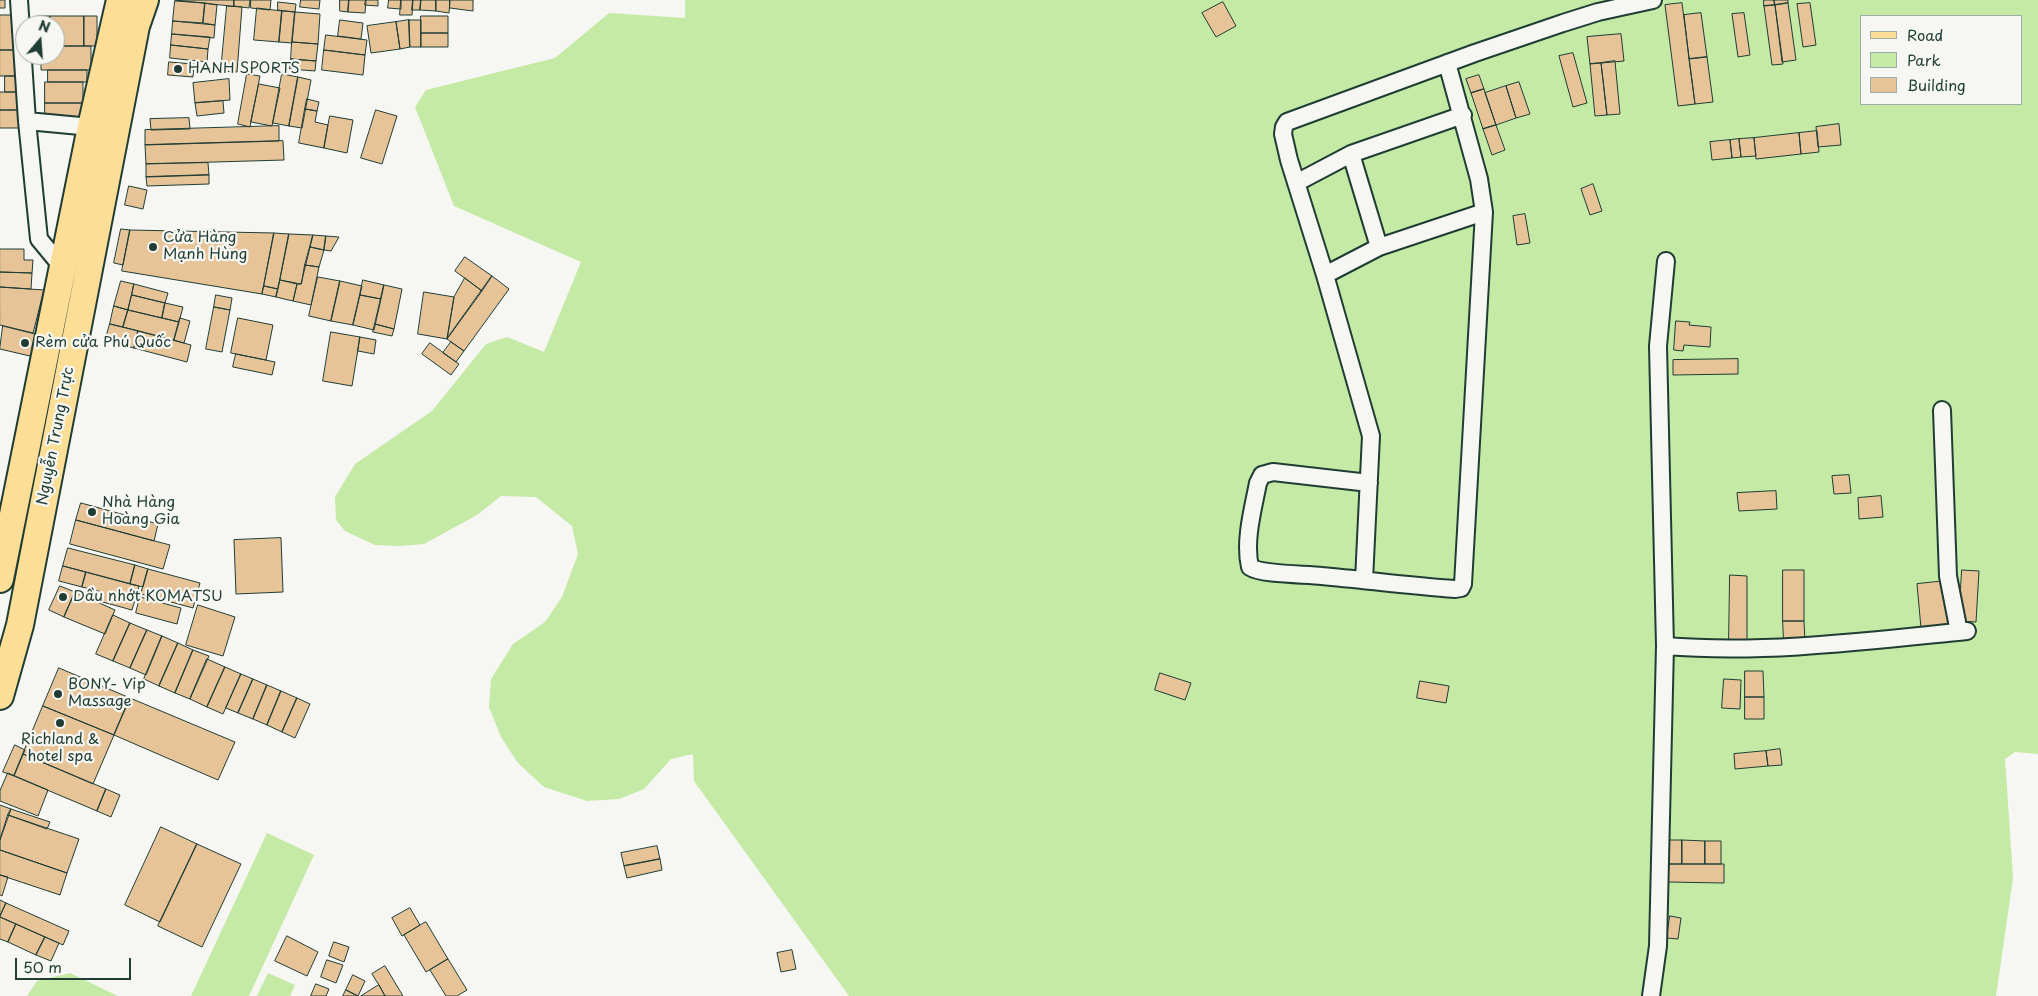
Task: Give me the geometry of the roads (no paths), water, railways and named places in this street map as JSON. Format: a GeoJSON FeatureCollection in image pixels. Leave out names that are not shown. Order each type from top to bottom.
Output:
{"type":"FeatureCollection","features":[{"type":"Feature","properties":{"kind":"main road","name":"Nguyễn Trung Trực"},"geometry":{"type":"LineString","coordinates":[[0,696],[20,625],[104,127],[120,0]]}},
{"type":"Feature","properties":{"kind":"main road","name":"Nguyễn Trung Trực"},"geometry":{"type":"LineString","coordinates":[[0,579],[62,268],[104,127],[145,0]]}},
{"type":"Feature","properties":{"kind":"street"},"geometry":{"type":"LineString","coordinates":[[19,0],[27,121],[40,239],[62,268]]}},
{"type":"Feature","properties":{"kind":"street"},"geometry":{"type":"LineString","coordinates":[[1364,580],[1371,436],[1325,275],[1296,183],[1283,134],[1284,127],[1287,122],[1447,63],[1598,12],[1653,0]]}},
{"type":"Feature","properties":{"kind":"street"},"geometry":{"type":"LineString","coordinates":[[1369,482],[1272,472],[1262,475],[1258,483],[1248,557],[1250,567],[1254,569],[1456,590],[1464,584],[1484,212],[1479,179],[1447,63]]}},
{"type":"Feature","properties":{"kind":"street"},"geometry":{"type":"LineString","coordinates":[[1296,183],[1351,154],[1463,116]]}},
{"type":"Feature","properties":{"kind":"street"},"geometry":{"type":"LineString","coordinates":[[27,121],[104,127]]}},
{"type":"Feature","properties":{"kind":"street"},"geometry":{"type":"LineString","coordinates":[[1351,154],[1379,247]]}},
{"type":"Feature","properties":{"kind":"street"},"geometry":{"type":"LineString","coordinates":[[1325,275],[1379,247],[1484,212]]}},
{"type":"Feature","properties":{"kind":"street"},"geometry":{"type":"LineString","coordinates":[[1651,996],[1658,946],[1665,646],[1658,346],[1666,261]]}},
{"type":"Feature","properties":{"kind":"street"},"geometry":{"type":"LineString","coordinates":[[1665,646],[1703,649],[1797,645],[1873,641],[1963,632],[1948,576],[1942,410]]}},
{"type":"Feature","properties":{"kind":"place","name":"HANH SPORTS"},"geometry":{"type":"Point","coordinates":[178,69]}},
{"type":"Feature","properties":{"kind":"place","name":"Cửa Hàng Mạnh Hùng"},"geometry":{"type":"Point","coordinates":[153,247]}},
{"type":"Feature","properties":{"kind":"place","name":"Rèm cửa Phú Quốc"},"geometry":{"type":"Point","coordinates":[25,343]}},
{"type":"Feature","properties":{"kind":"place","name":"Nhà Hàng Hoàng Gia"},"geometry":{"type":"Point","coordinates":[92,512]}},
{"type":"Feature","properties":{"kind":"place","name":"Dầu nhớt KOMATSU"},"geometry":{"type":"Point","coordinates":[63,597]}},
{"type":"Feature","properties":{"kind":"place","name":"BONY- Vip Massage"},"geometry":{"type":"Point","coordinates":[58,694]}},
{"type":"Feature","properties":{"kind":"place","name":"Richland & hotel spa"},"geometry":{"type":"Point","coordinates":[60,723]}}]}
